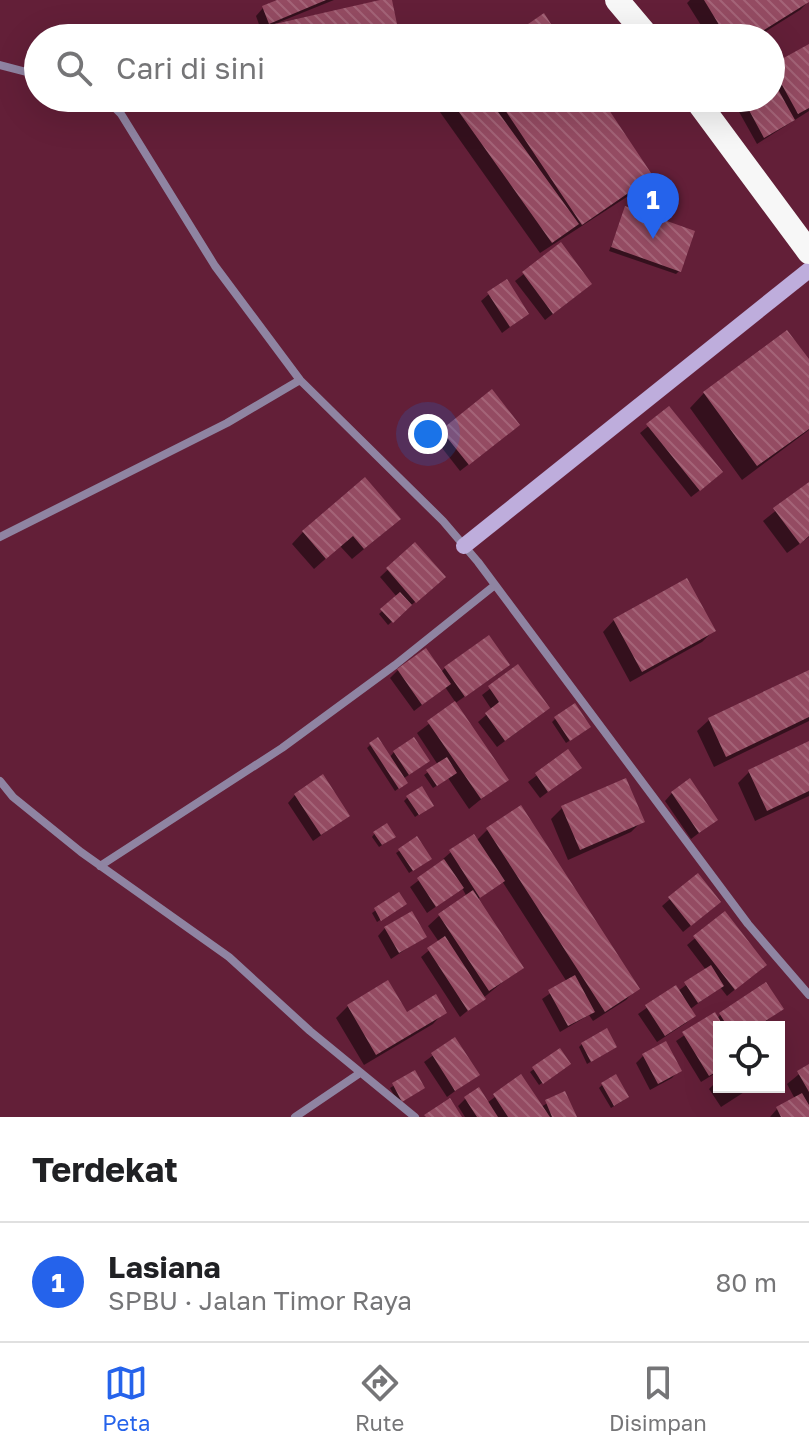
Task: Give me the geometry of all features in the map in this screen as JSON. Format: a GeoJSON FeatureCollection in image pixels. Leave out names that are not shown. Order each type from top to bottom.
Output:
{"type":"FeatureCollection","features":[{"type":"Feature","properties":{"kind":"highway"},"geometry":{"type":"LineString","coordinates":[[617,0],[637,24]]}},
{"type":"Feature","properties":{"kind":"highway"},"geometry":{"type":"LineString","coordinates":[[705,112],[809,252]]}},
{"type":"Feature","properties":{"kind":"street"},"geometry":{"type":"LineString","coordinates":[[0,65],[24,71]]}},
{"type":"Feature","properties":{"kind":"street"},"geometry":{"type":"LineString","coordinates":[[119,112],[215,266],[300,380],[464,546],[748,924],[809,995]]}},
{"type":"Feature","properties":{"kind":"street"},"geometry":{"type":"LineString","coordinates":[[464,546],[809,270]]}},
{"type":"Feature","properties":{"kind":"street"},"geometry":{"type":"LineString","coordinates":[[0,537],[227,423],[300,380]]}},
{"type":"Feature","properties":{"kind":"street"},"geometry":{"type":"LineString","coordinates":[[100,866],[282,748],[395,665],[495,585]]}},
{"type":"Feature","properties":{"kind":"street"},"geometry":{"type":"LineString","coordinates":[[0,781],[13,797],[100,866],[229,957],[360,1073],[384,1089],[415,1117]]}},
{"type":"Feature","properties":{"kind":"street"},"geometry":{"type":"LineString","coordinates":[[295,1117],[360,1073]]}},
{"type":"Feature","properties":{"kind":"building"},"geometry":{"type":"Polygon","coordinates":[[[277,0],[326,0],[269,24],[262,6],[277,0]]]}},
{"type":"Feature","properties":{"kind":"building"},"geometry":{"type":"Polygon","coordinates":[[[392,0],[397,24],[274,24],[392,0]]]}},
{"type":"Feature","properties":{"kind":"building"},"geometry":{"type":"Polygon","coordinates":[[[704,0],[809,0],[774,24],[719,24],[704,0]]]}},
{"type":"Feature","properties":{"kind":"building"},"geometry":{"type":"Polygon","coordinates":[[[544,13],[551,24],[528,24],[544,13]]]}},
{"type":"Feature","properties":{"kind":"building"},"geometry":{"type":"Polygon","coordinates":[[[809,44],[809,108],[798,114],[785,90],[785,57],[809,44]]]}},
{"type":"Feature","properties":{"kind":"building"},"geometry":{"type":"Polygon","coordinates":[[[785,102],[795,120],[764,138],[750,112],[785,112],[785,102]]]}},
{"type":"Feature","properties":{"kind":"building"},"geometry":{"type":"Polygon","coordinates":[[[459,112],[498,112],[579,224],[552,243],[459,112]]]}},
{"type":"Feature","properties":{"kind":"building"},"geometry":{"type":"Polygon","coordinates":[[[506,112],[610,112],[653,176],[582,225],[506,112]]]}},
{"type":"Feature","properties":{"kind":"building"},"geometry":{"type":"Polygon","coordinates":[[[625,206],[695,231],[681,272],[611,247],[625,206]]]}},
{"type":"Feature","properties":{"kind":"building"},"geometry":{"type":"Polygon","coordinates":[[[561,242],[592,284],[553,314],[522,272],[561,242]]]}},
{"type":"Feature","properties":{"kind":"building"},"geometry":{"type":"Polygon","coordinates":[[[507,279],[529,314],[510,327],[487,292],[507,279]]]}},
{"type":"Feature","properties":{"kind":"building"},"geometry":{"type":"Polygon","coordinates":[[[787,330],[809,359],[809,429],[757,466],[703,392],[787,330]]]}},
{"type":"Feature","properties":{"kind":"building"},"geometry":{"type":"Polygon","coordinates":[[[492,389],[520,425],[469,465],[441,430],[492,389]]]}},
{"type":"Feature","properties":{"kind":"building"},"geometry":{"type":"Polygon","coordinates":[[[669,406],[723,472],[700,491],[646,424],[669,406]]]}},
{"type":"Feature","properties":{"kind":"building"},"geometry":{"type":"Polygon","coordinates":[[[365,477],[401,519],[364,549],[353,536],[326,559],[302,531],[365,477]]]}},
{"type":"Feature","properties":{"kind":"building"},"geometry":{"type":"Polygon","coordinates":[[[809,482],[809,536],[800,544],[773,508],[809,482]]]}},
{"type":"Feature","properties":{"kind":"building"},"geometry":{"type":"Polygon","coordinates":[[[415,542],[446,577],[416,603],[386,568],[415,542]]]}},
{"type":"Feature","properties":{"kind":"building"},"geometry":{"type":"Polygon","coordinates":[[[687,578],[716,631],[642,672],[613,619],[687,578]]]}},
{"type":"Feature","properties":{"kind":"building"},"geometry":{"type":"Polygon","coordinates":[[[400,592],[412,605],[393,623],[380,609],[400,592]]]}},
{"type":"Feature","properties":{"kind":"building"},"geometry":{"type":"Polygon","coordinates":[[[489,635],[510,665],[465,697],[444,667],[489,635]]]}},
{"type":"Feature","properties":{"kind":"building"},"geometry":{"type":"Polygon","coordinates":[[[426,648],[451,684],[422,705],[397,669],[426,648]]]}},
{"type":"Feature","properties":{"kind":"building"},"geometry":{"type":"Polygon","coordinates":[[[518,664],[550,708],[505,741],[485,713],[499,702],[488,686],[518,664]]]}},
{"type":"Feature","properties":{"kind":"building"},"geometry":{"type":"Polygon","coordinates":[[[809,670],[809,717],[726,757],[708,718],[809,670]]]}},
{"type":"Feature","properties":{"kind":"building"},"geometry":{"type":"Polygon","coordinates":[[[455,701],[509,780],[481,799],[427,721],[455,701]]]}},
{"type":"Feature","properties":{"kind":"building"},"geometry":{"type":"Polygon","coordinates":[[[575,703],[591,727],[570,741],[554,717],[575,703]]]}},
{"type":"Feature","properties":{"kind":"building"},"geometry":{"type":"Polygon","coordinates":[[[378,737],[408,783],[399,789],[369,743],[378,737]]]}},
{"type":"Feature","properties":{"kind":"building"},"geometry":{"type":"Polygon","coordinates":[[[414,737],[430,761],[409,775],[393,751],[414,737]]]}},
{"type":"Feature","properties":{"kind":"building"},"geometry":{"type":"Polygon","coordinates":[[[809,741],[809,791],[767,811],[748,770],[809,741]]]}},
{"type":"Feature","properties":{"kind":"building"},"geometry":{"type":"Polygon","coordinates":[[[568,749],[582,768],[548,792],[535,773],[568,749]]]}},
{"type":"Feature","properties":{"kind":"building"},"geometry":{"type":"Polygon","coordinates":[[[447,757],[457,773],[437,786],[426,770],[447,757]]]}},
{"type":"Feature","properties":{"kind":"building"},"geometry":{"type":"Polygon","coordinates":[[[323,774],[350,816],[321,835],[294,794],[323,774]]]}},
{"type":"Feature","properties":{"kind":"building"},"geometry":{"type":"Polygon","coordinates":[[[626,778],[645,822],[580,850],[561,806],[626,778]]]}},
{"type":"Feature","properties":{"kind":"building"},"geometry":{"type":"Polygon","coordinates":[[[690,778],[718,820],[699,833],[671,792],[690,778]]]}},
{"type":"Feature","properties":{"kind":"building"},"geometry":{"type":"Polygon","coordinates":[[[422,786],[434,806],[419,815],[406,796],[422,786]]]}},
{"type":"Feature","properties":{"kind":"building"},"geometry":{"type":"Polygon","coordinates":[[[521,805],[640,989],[605,1012],[486,828],[521,805]]]}},
{"type":"Feature","properties":{"kind":"building"},"geometry":{"type":"Polygon","coordinates":[[[387,823],[396,837],[382,845],[373,832],[387,823]]]}},
{"type":"Feature","properties":{"kind":"building"},"geometry":{"type":"Polygon","coordinates":[[[474,834],[505,881],[480,898],[449,850],[474,834]]]}},
{"type":"Feature","properties":{"kind":"building"},"geometry":{"type":"Polygon","coordinates":[[[417,836],[432,859],[413,871],[398,849],[417,836]]]}},
{"type":"Feature","properties":{"kind":"building"},"geometry":{"type":"Polygon","coordinates":[[[444,859],[464,888],[436,907],[417,878],[444,859]]]}},
{"type":"Feature","properties":{"kind":"building"},"geometry":{"type":"Polygon","coordinates":[[[698,873],[721,902],[691,926],[668,897],[698,873]]]}},
{"type":"Feature","properties":{"kind":"building"},"geometry":{"type":"Polygon","coordinates":[[[473,890],[524,968],[489,991],[438,914],[473,890]]]}},
{"type":"Feature","properties":{"kind":"building"},"geometry":{"type":"Polygon","coordinates":[[[399,892],[407,904],[381,921],[374,908],[399,892]]]}},
{"type":"Feature","properties":{"kind":"building"},"geometry":{"type":"Polygon","coordinates":[[[412,911],[427,937],[399,953],[384,927],[412,911]]]}},
{"type":"Feature","properties":{"kind":"building"},"geometry":{"type":"Polygon","coordinates":[[[725,911],[767,965],[735,990],[693,936],[725,911]]]}},
{"type":"Feature","properties":{"kind":"building"},"geometry":{"type":"Polygon","coordinates":[[[445,936],[486,999],[468,1011],[427,948],[445,936]]]}},
{"type":"Feature","properties":{"kind":"building"},"geometry":{"type":"Polygon","coordinates":[[[711,965],[724,986],[698,1003],[684,982],[711,965]]]}},
{"type":"Feature","properties":{"kind":"building"},"geometry":{"type":"Polygon","coordinates":[[[575,975],[595,1012],[568,1026],[548,990],[575,975]]]}},
{"type":"Feature","properties":{"kind":"building"},"geometry":{"type":"Polygon","coordinates":[[[388,980],[407,1012],[436,994],[447,1013],[376,1055],[347,1005],[388,980]]]}},
{"type":"Feature","properties":{"kind":"building"},"geometry":{"type":"Polygon","coordinates":[[[766,982],[784,1009],[765,1021],[724,1021],[719,1013],[766,982]]]}},
{"type":"Feature","properties":{"kind":"building"},"geometry":{"type":"Polygon","coordinates":[[[676,985],[696,1016],[665,1036],[645,1005],[676,985]]]}},
{"type":"Feature","properties":{"kind":"building"},"geometry":{"type":"Polygon","coordinates":[[[715,1012],[720,1021],[713,1021],[713,1074],[709,1076],[682,1032],[715,1012]]]}},
{"type":"Feature","properties":{"kind":"building"},"geometry":{"type":"Polygon","coordinates":[[[607,1028],[617,1047],[591,1062],[581,1043],[607,1028]]]}},
{"type":"Feature","properties":{"kind":"building"},"geometry":{"type":"Polygon","coordinates":[[[455,1037],[480,1075],[455,1091],[431,1053],[455,1037]]]}},
{"type":"Feature","properties":{"kind":"building"},"geometry":{"type":"Polygon","coordinates":[[[666,1041],[682,1071],[658,1084],[642,1054],[666,1041]]]}},
{"type":"Feature","properties":{"kind":"building"},"geometry":{"type":"Polygon","coordinates":[[[560,1048],[571,1064],[543,1084],[532,1067],[560,1048]]]}},
{"type":"Feature","properties":{"kind":"building"},"geometry":{"type":"Polygon","coordinates":[[[809,1064],[809,1092],[797,1071],[809,1064]]]}},
{"type":"Feature","properties":{"kind":"building"},"geometry":{"type":"Polygon","coordinates":[[[415,1070],[425,1088],[402,1102],[392,1083],[415,1070]]]}},
{"type":"Feature","properties":{"kind":"building"},"geometry":{"type":"Polygon","coordinates":[[[521,1074],[550,1117],[508,1117],[493,1094],[521,1074]]]}},
{"type":"Feature","properties":{"kind":"building"},"geometry":{"type":"Polygon","coordinates":[[[616,1074],[629,1097],[614,1106],[601,1083],[616,1074]]]}},
{"type":"Feature","properties":{"kind":"building"},"geometry":{"type":"Polygon","coordinates":[[[479,1087],[498,1117],[477,1117],[464,1097],[479,1087]]]}},
{"type":"Feature","properties":{"kind":"building"},"geometry":{"type":"Polygon","coordinates":[[[565,1091],[577,1117],[552,1117],[545,1100],[565,1091]]]}},
{"type":"Feature","properties":{"kind":"building"},"geometry":{"type":"Polygon","coordinates":[[[802,1093],[809,1105],[809,1117],[781,1117],[776,1107],[802,1093]]]}},
{"type":"Feature","properties":{"kind":"building"},"geometry":{"type":"Polygon","coordinates":[[[450,1098],[462,1117],[424,1115],[450,1098]]]}},
{"type":"Feature","properties":{"kind":"place","name":"Lasiana"},"geometry":{"type":"Point","coordinates":[653,239]}}]}
